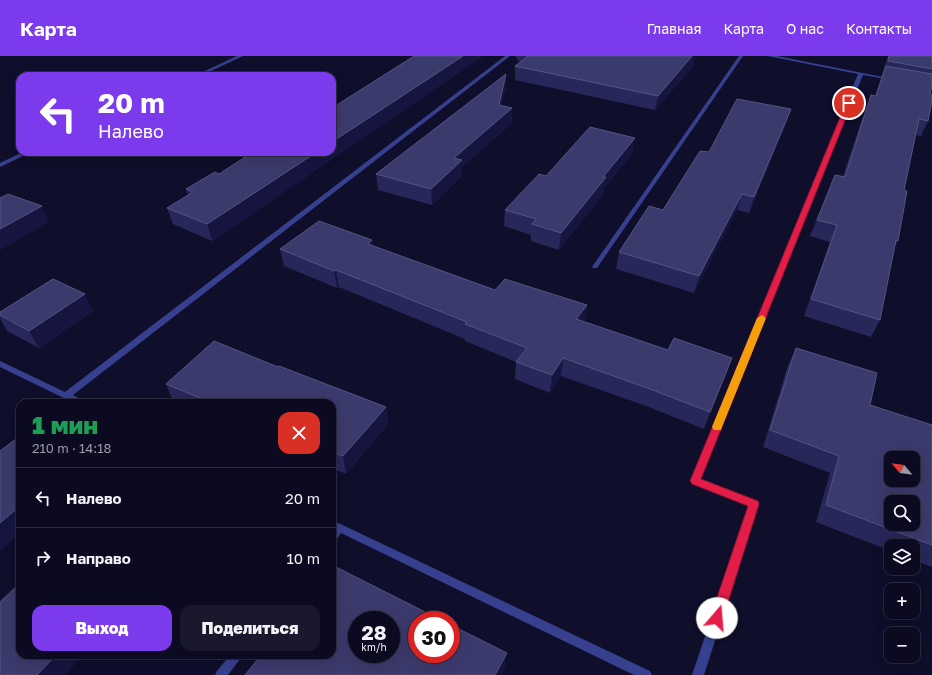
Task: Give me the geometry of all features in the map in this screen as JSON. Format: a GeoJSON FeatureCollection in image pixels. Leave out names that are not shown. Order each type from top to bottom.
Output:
{"type":"FeatureCollection","features":[{"type":"Feature","properties":{"kind":"street"},"geometry":{"type":"LineString","coordinates":[[205,72],[241,56]]}},
{"type":"Feature","properties":{"kind":"street"},"geometry":{"type":"LineString","coordinates":[[66,396],[508,56]]}},
{"type":"Feature","properties":{"kind":"street"},"geometry":{"type":"LineString","coordinates":[[595,267],[742,56]]}},
{"type":"Feature","properties":{"kind":"street"},"geometry":{"type":"LineString","coordinates":[[770,56],[897,80]]}},
{"type":"Feature","properties":{"kind":"street"},"geometry":{"type":"LineString","coordinates":[[698,675],[754,504],[695,481],[861,74]]}},
{"type":"Feature","properties":{"kind":"street"},"geometry":{"type":"LineString","coordinates":[[0,165],[19,156]]}},
{"type":"Feature","properties":{"kind":"street"},"geometry":{"type":"LineString","coordinates":[[0,364],[72,399]]}},
{"type":"Feature","properties":{"kind":"street"},"geometry":{"type":"LineString","coordinates":[[336,526],[646,675]]}},
{"type":"Feature","properties":{"kind":"street"},"geometry":{"type":"LineString","coordinates":[[221,675],[234,659]]}},
{"type":"Feature","properties":{"kind":"building"},"geometry":{"type":"Polygon","coordinates":[[[414,56],[463,56],[336,139],[336,105],[414,56]]]}},
{"type":"Feature","properties":{"kind":"building"},"geometry":{"type":"Polygon","coordinates":[[[526,56],[692,56],[658,96],[515,66],[527,57],[526,56]]]}},
{"type":"Feature","properties":{"kind":"building"},"geometry":{"type":"Polygon","coordinates":[[[889,56],[932,56],[932,69],[888,61],[889,56]]]}},
{"type":"Feature","properties":{"kind":"building"},"geometry":{"type":"Polygon","coordinates":[[[886,66],[932,74],[930,94],[932,95],[932,101],[928,121],[919,119],[904,190],[907,191],[898,241],[896,240],[880,320],[811,299],[837,225],[817,220],[835,175],[845,177],[871,95],[876,96],[886,66]]]}},
{"type":"Feature","properties":{"kind":"building"},"geometry":{"type":"Polygon","coordinates":[[[506,74],[499,105],[512,108],[454,158],[462,160],[431,189],[376,174],[506,74]]]}},
{"type":"Feature","properties":{"kind":"building"},"geometry":{"type":"Polygon","coordinates":[[[737,99],[791,109],[754,197],[742,194],[699,276],[619,252],[649,206],[663,210],[700,151],[709,152],[737,99]]]}},
{"type":"Feature","properties":{"kind":"building"},"geometry":{"type":"Polygon","coordinates":[[[590,127],[635,138],[603,177],[606,177],[561,233],[532,224],[536,219],[505,210],[539,174],[546,176],[590,127]]]}},
{"type":"Feature","properties":{"kind":"building"},"geometry":{"type":"Polygon","coordinates":[[[247,156],[311,156],[207,224],[167,208],[193,192],[186,189],[215,172],[219,174],[247,156]]]}},
{"type":"Feature","properties":{"kind":"building"},"geometry":{"type":"Polygon","coordinates":[[[8,194],[42,206],[0,229],[0,198],[8,194]]]}},
{"type":"Feature","properties":{"kind":"building"},"geometry":{"type":"Polygon","coordinates":[[[319,221],[372,240],[368,244],[495,290],[505,279],[587,305],[576,319],[668,350],[674,338],[732,358],[710,412],[563,358],[552,375],[516,362],[527,348],[465,324],[467,322],[280,249],[319,221]]]}},
{"type":"Feature","properties":{"kind":"building"},"geometry":{"type":"Polygon","coordinates":[[[53,279],[85,294],[29,331],[0,315],[0,312],[53,279]]]}},
{"type":"Feature","properties":{"kind":"building"},"geometry":{"type":"Polygon","coordinates":[[[214,341],[278,367],[279,366],[386,407],[343,456],[336,453],[336,399],[202,399],[166,384],[214,341]]]}},
{"type":"Feature","properties":{"kind":"building"},"geometry":{"type":"Polygon","coordinates":[[[796,348],[877,373],[870,405],[932,425],[932,545],[920,540],[920,539],[895,531],[920,531],[920,495],[884,495],[884,527],[826,505],[839,456],[770,430],[796,348]]]}},
{"type":"Feature","properties":{"kind":"building"},"geometry":{"type":"Polygon","coordinates":[[[16,439],[16,509],[0,523],[0,451],[16,439]]]}},
{"type":"Feature","properties":{"kind":"building"},"geometry":{"type":"Polygon","coordinates":[[[336,567],[423,611],[408,611],[408,663],[460,663],[460,630],[507,653],[495,675],[245,675],[258,659],[336,659],[336,567]]]}},
{"type":"Feature","properties":{"kind":"building"},"geometry":{"type":"Polygon","coordinates":[[[16,587],[16,659],[52,659],[37,675],[0,675],[0,602],[16,587]]]}},
{"type":"Feature","properties":{"kind":"slow traffic"},"geometry":{"type":"LineString","coordinates":[[717,427],[762,318]]}},
{"type":"Feature","properties":{"kind":"route"},"geometry":{"type":"LineString","coordinates":[[717,618],[754,504],[695,481],[849,103]]}}]}
